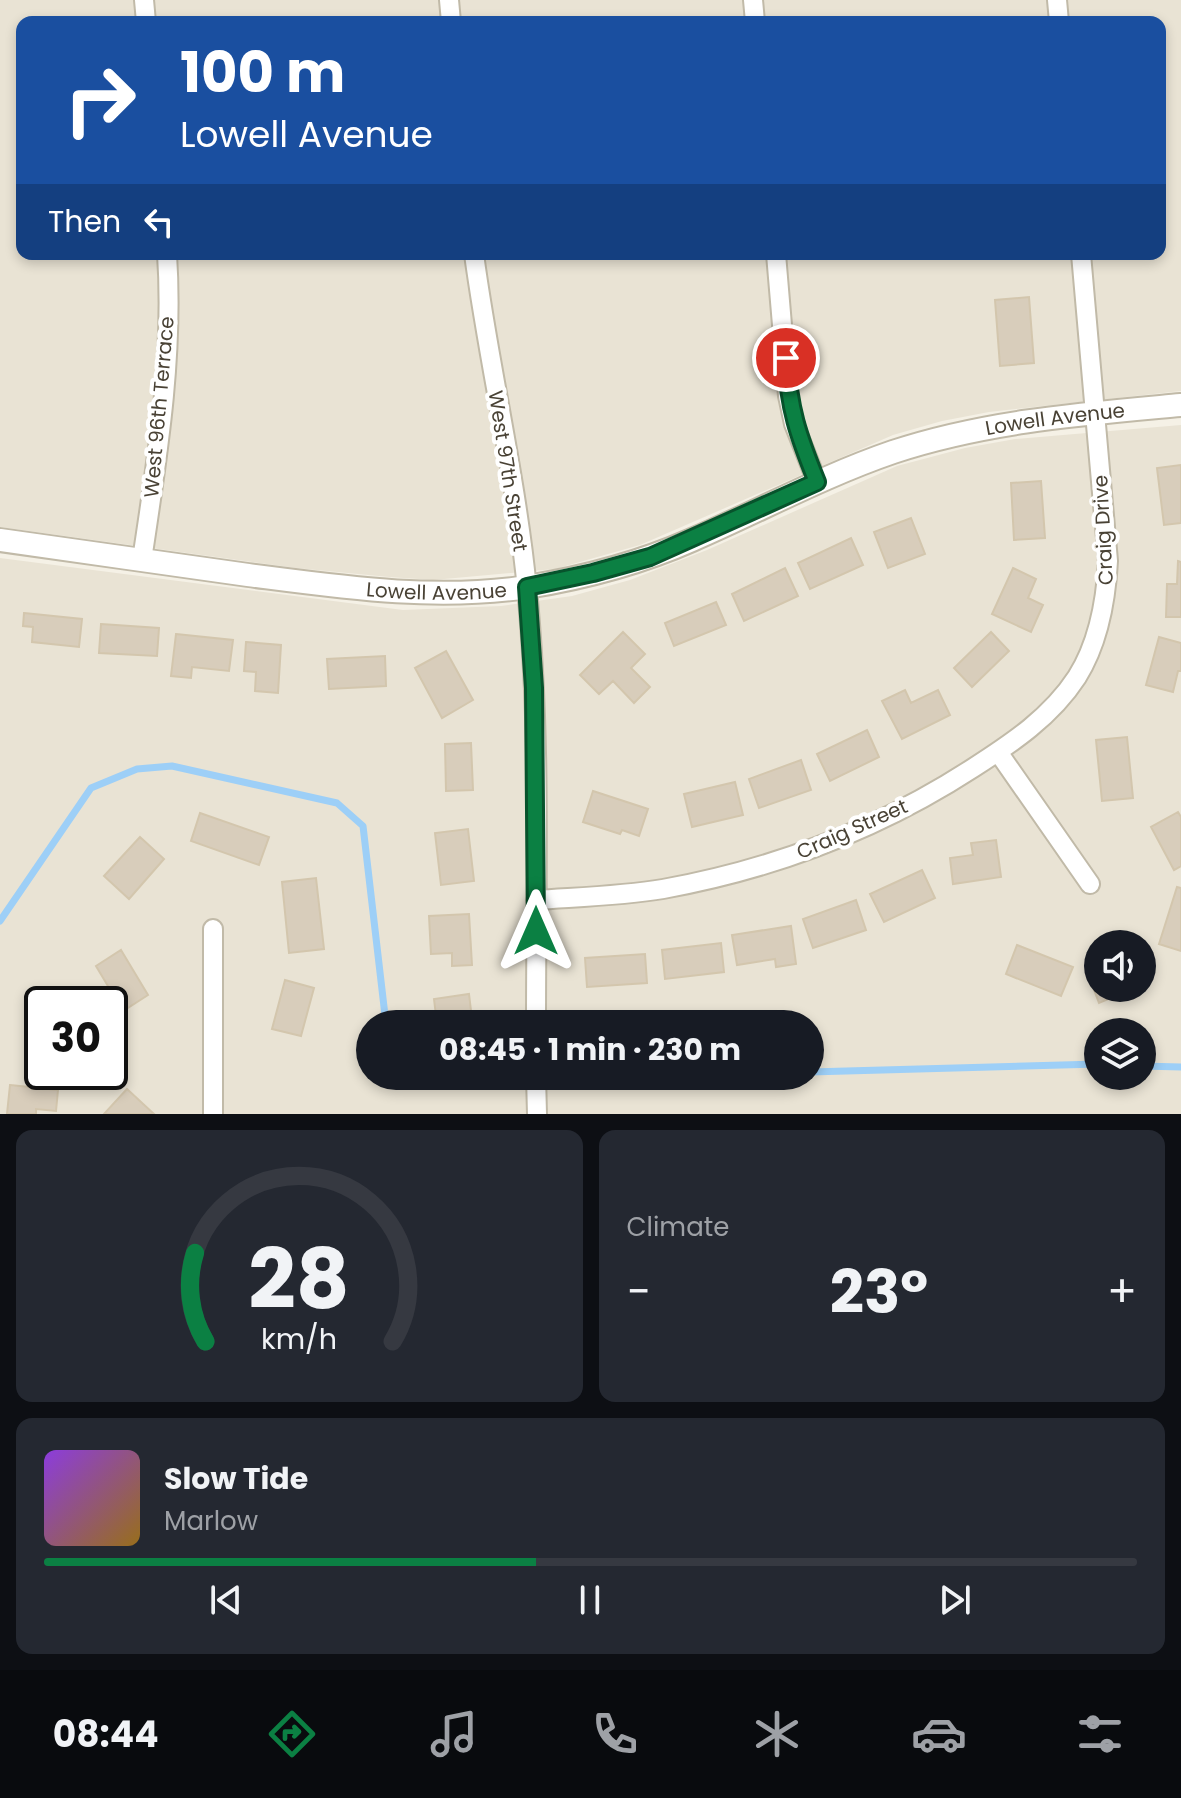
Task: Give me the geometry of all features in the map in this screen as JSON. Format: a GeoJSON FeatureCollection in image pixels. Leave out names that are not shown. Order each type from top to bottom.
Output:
{"type":"FeatureCollection","features":[{"type":"Feature","properties":{"kind":"street","name":"West 96th Terrace"},"geometry":{"type":"LineString","coordinates":[[142,560],[157,462],[166,372],[167,260]]}},
{"type":"Feature","properties":{"kind":"street","name":"West 97th Street"},"geometry":{"type":"LineString","coordinates":[[475,260],[527,587],[534,688],[536,1010]]}},
{"type":"Feature","properties":{"kind":"street"},"geometry":{"type":"LineString","coordinates":[[777,260],[788,396],[794,424],[817,482]]}},
{"type":"Feature","properties":{"kind":"street","name":"Craig Drive"},"geometry":{"type":"LineString","coordinates":[[998,752],[1022,735],[1068,690],[1094,639],[1106,597],[1108,561],[1082,260]]}},
{"type":"Feature","properties":{"kind":"street","name":"Lowell Avenue"},"geometry":{"type":"LineString","coordinates":[[0,540],[349,588],[408,593],[527,587],[650,557],[817,482],[891,453],[959,432],[1017,421],[1181,405]]}},
{"type":"Feature","properties":{"kind":"street"},"geometry":{"type":"LineString","coordinates":[[998,752],[1090,884]]}},
{"type":"Feature","properties":{"kind":"street","name":"Craig Street"},"geometry":{"type":"LineString","coordinates":[[536,900],[663,889],[724,876],[793,856],[899,811],[998,752]]}},
{"type":"Feature","properties":{"kind":"street"},"geometry":{"type":"LineString","coordinates":[[213,929],[213,1114]]}},
{"type":"Feature","properties":{"kind":"street"},"geometry":{"type":"LineString","coordinates":[[536,1090],[537,1114]]}},
{"type":"Feature","properties":{"kind":"shaded area"},"geometry":{"type":"Polygon","coordinates":[[[0,0],[1181,0],[1181,391],[989,412],[942,421],[893,435],[640,545],[555,569],[433,580],[296,568],[0,527],[0,0]]]}},
{"type":"Feature","properties":{"kind":"shaded area"},"geometry":{"type":"Polygon","coordinates":[[[1181,425],[1181,1114],[0,1114],[0,558],[403,610],[501,606],[572,596],[630,580],[707,550],[897,466],[1015,439],[1181,425]]]}},
{"type":"Feature","properties":{"kind":"building"},"geometry":{"type":"Polygon","coordinates":[[[1029,297],[1034,363],[1000,366],[995,300],[1029,297]]]}},
{"type":"Feature","properties":{"kind":"building"},"geometry":{"type":"Polygon","coordinates":[[[1181,465],[1181,523],[1164,525],[1157,468],[1181,465]]]}},
{"type":"Feature","properties":{"kind":"building"},"geometry":{"type":"Polygon","coordinates":[[[1041,481],[1045,538],[1014,540],[1011,483],[1041,481]]]}},
{"type":"Feature","properties":{"kind":"building"},"geometry":{"type":"Polygon","coordinates":[[[911,518],[925,554],[888,568],[874,532],[911,518]]]}},
{"type":"Feature","properties":{"kind":"building"},"geometry":{"type":"Polygon","coordinates":[[[851,538],[863,565],[810,589],[798,563],[851,538]]]}},
{"type":"Feature","properties":{"kind":"building"},"geometry":{"type":"Polygon","coordinates":[[[1178,561],[1181,562],[1181,617],[1166,617],[1167,584],[1177,584],[1178,561]]]}},
{"type":"Feature","properties":{"kind":"building"},"geometry":{"type":"Polygon","coordinates":[[[785,568],[798,596],[744,621],[732,594],[785,568]]]}},
{"type":"Feature","properties":{"kind":"building"},"geometry":{"type":"Polygon","coordinates":[[[1013,568],[1036,579],[1028,598],[1043,605],[1031,632],[992,614],[1013,568]]]}},
{"type":"Feature","properties":{"kind":"building"},"geometry":{"type":"Polygon","coordinates":[[[716,602],[726,625],[674,646],[665,623],[716,602]]]}},
{"type":"Feature","properties":{"kind":"building"},"geometry":{"type":"Polygon","coordinates":[[[24,613],[82,619],[79,647],[32,642],[33,627],[23,626],[24,613]]]}},
{"type":"Feature","properties":{"kind":"building"},"geometry":{"type":"Polygon","coordinates":[[[101,624],[159,628],[157,656],[99,653],[101,624]]]}},
{"type":"Feature","properties":{"kind":"building"},"geometry":{"type":"Polygon","coordinates":[[[623,632],[645,654],[631,668],[650,687],[634,703],[613,681],[599,694],[580,675],[623,632]]]}},
{"type":"Feature","properties":{"kind":"building"},"geometry":{"type":"Polygon","coordinates":[[[991,632],[1009,651],[972,687],[954,668],[991,632]]]}},
{"type":"Feature","properties":{"kind":"building"},"geometry":{"type":"Polygon","coordinates":[[[176,634],[233,640],[229,671],[192,667],[191,678],[171,676],[176,634]]]}},
{"type":"Feature","properties":{"kind":"building"},"geometry":{"type":"Polygon","coordinates":[[[1159,637],[1181,643],[1181,671],[1178,671],[1173,692],[1146,685],[1159,637]]]}},
{"type":"Feature","properties":{"kind":"building"},"geometry":{"type":"Polygon","coordinates":[[[246,642],[281,645],[278,693],[255,691],[256,672],[244,671],[246,642]]]}},
{"type":"Feature","properties":{"kind":"building"},"geometry":{"type":"Polygon","coordinates":[[[446,651],[473,700],[442,718],[415,668],[446,651]]]}},
{"type":"Feature","properties":{"kind":"building"},"geometry":{"type":"Polygon","coordinates":[[[385,656],[386,686],[329,689],[327,659],[385,656]]]}},
{"type":"Feature","properties":{"kind":"building"},"geometry":{"type":"Polygon","coordinates":[[[905,690],[911,703],[938,690],[950,715],[902,739],[882,701],[905,690]]]}},
{"type":"Feature","properties":{"kind":"building"},"geometry":{"type":"Polygon","coordinates":[[[867,730],[879,757],[830,781],[817,754],[867,730]]]}},
{"type":"Feature","properties":{"kind":"building"},"geometry":{"type":"Polygon","coordinates":[[[1127,737],[1133,798],[1102,801],[1096,740],[1127,737]]]}},
{"type":"Feature","properties":{"kind":"building"},"geometry":{"type":"Polygon","coordinates":[[[471,743],[473,790],[446,791],[445,744],[471,743]]]}},
{"type":"Feature","properties":{"kind":"building"},"geometry":{"type":"Polygon","coordinates":[[[801,760],[811,790],[759,808],[749,779],[801,760]]]}},
{"type":"Feature","properties":{"kind":"building"},"geometry":{"type":"Polygon","coordinates":[[[735,782],[743,815],[692,827],[684,794],[735,782]]]}},
{"type":"Feature","properties":{"kind":"building"},"geometry":{"type":"Polygon","coordinates":[[[593,791],[648,809],[639,836],[622,830],[620,834],[583,822],[593,791]]]}},
{"type":"Feature","properties":{"kind":"building"},"geometry":{"type":"Polygon","coordinates":[[[1178,812],[1181,817],[1181,866],[1174,870],[1151,827],[1178,812]]]}},
{"type":"Feature","properties":{"kind":"building"},"geometry":{"type":"Polygon","coordinates":[[[200,813],[269,837],[259,865],[191,841],[200,813]]]}},
{"type":"Feature","properties":{"kind":"building"},"geometry":{"type":"Polygon","coordinates":[[[468,829],[474,881],[441,885],[435,833],[468,829]]]}},
{"type":"Feature","properties":{"kind":"building"},"geometry":{"type":"Polygon","coordinates":[[[140,837],[164,859],[129,899],[104,876],[140,837]]]}},
{"type":"Feature","properties":{"kind":"building"},"geometry":{"type":"Polygon","coordinates":[[[996,840],[1001,877],[953,884],[950,858],[973,855],[971,843],[996,840]]]}},
{"type":"Feature","properties":{"kind":"building"},"geometry":{"type":"Polygon","coordinates":[[[922,870],[935,898],[884,922],[870,894],[922,870]]]}},
{"type":"Feature","properties":{"kind":"building"},"geometry":{"type":"Polygon","coordinates":[[[316,878],[324,949],[289,953],[282,882],[316,878]]]}},
{"type":"Feature","properties":{"kind":"building"},"geometry":{"type":"Polygon","coordinates":[[[1177,887],[1181,888],[1181,951],[1159,944],[1177,887]]]}},
{"type":"Feature","properties":{"kind":"building"},"geometry":{"type":"Polygon","coordinates":[[[856,900],[866,930],[813,948],[803,919],[856,900]]]}},
{"type":"Feature","properties":{"kind":"building"},"geometry":{"type":"Polygon","coordinates":[[[469,914],[472,965],[452,966],[452,953],[431,954],[429,916],[469,914]]]}},
{"type":"Feature","properties":{"kind":"building"},"geometry":{"type":"Polygon","coordinates":[[[791,926],[796,964],[776,967],[775,959],[737,965],[732,935],[791,926]]]}},
{"type":"Feature","properties":{"kind":"building"},"geometry":{"type":"Polygon","coordinates":[[[721,943],[724,972],[665,979],[662,950],[721,943]]]}},
{"type":"Feature","properties":{"kind":"building"},"geometry":{"type":"Polygon","coordinates":[[[1017,945],[1073,967],[1061,996],[1006,974],[1017,945]]]}},
{"type":"Feature","properties":{"kind":"building"},"geometry":{"type":"Polygon","coordinates":[[[121,950],[148,995],[128,1008],[128,986],[108,986],[96,966],[121,950]]]}},
{"type":"Feature","properties":{"kind":"building"},"geometry":{"type":"Polygon","coordinates":[[[645,954],[647,983],[587,987],[585,958],[645,954]]]}},
{"type":"Feature","properties":{"kind":"building"},"geometry":{"type":"Polygon","coordinates":[[[285,980],[314,988],[301,1036],[272,1029],[285,980]]]}},
{"type":"Feature","properties":{"kind":"building"},"geometry":{"type":"Polygon","coordinates":[[[469,994],[471,1010],[435,1010],[434,999],[469,994]]]}},
{"type":"Feature","properties":{"kind":"building"},"geometry":{"type":"Polygon","coordinates":[[[10,1085],[24,1086],[24,1090],[58,1090],[56,1111],[36,1109],[36,1114],[7,1114],[10,1085]]]}},
{"type":"Feature","properties":{"kind":"building"},"geometry":{"type":"Polygon","coordinates":[[[128,1090],[154,1114],[104,1114],[128,1090]]]}},
{"type":"Feature","properties":{"kind":"waterway"},"geometry":{"type":"LineString","coordinates":[[0,921],[91,788],[137,769],[172,766],[337,803],[363,826],[384,1010]]}},
{"type":"Feature","properties":{"kind":"waterway"},"geometry":{"type":"LineString","coordinates":[[824,1072],[1084,1064]]}},
{"type":"Feature","properties":{"kind":"waterway"},"geometry":{"type":"LineString","coordinates":[[1156,1066],[1181,1067]]}},
{"type":"Feature","properties":{"kind":"route"},"geometry":{"type":"LineString","coordinates":[[536,931],[537,791],[527,587],[650,557],[817,482],[794,424],[788,396],[786,358]]}}]}
